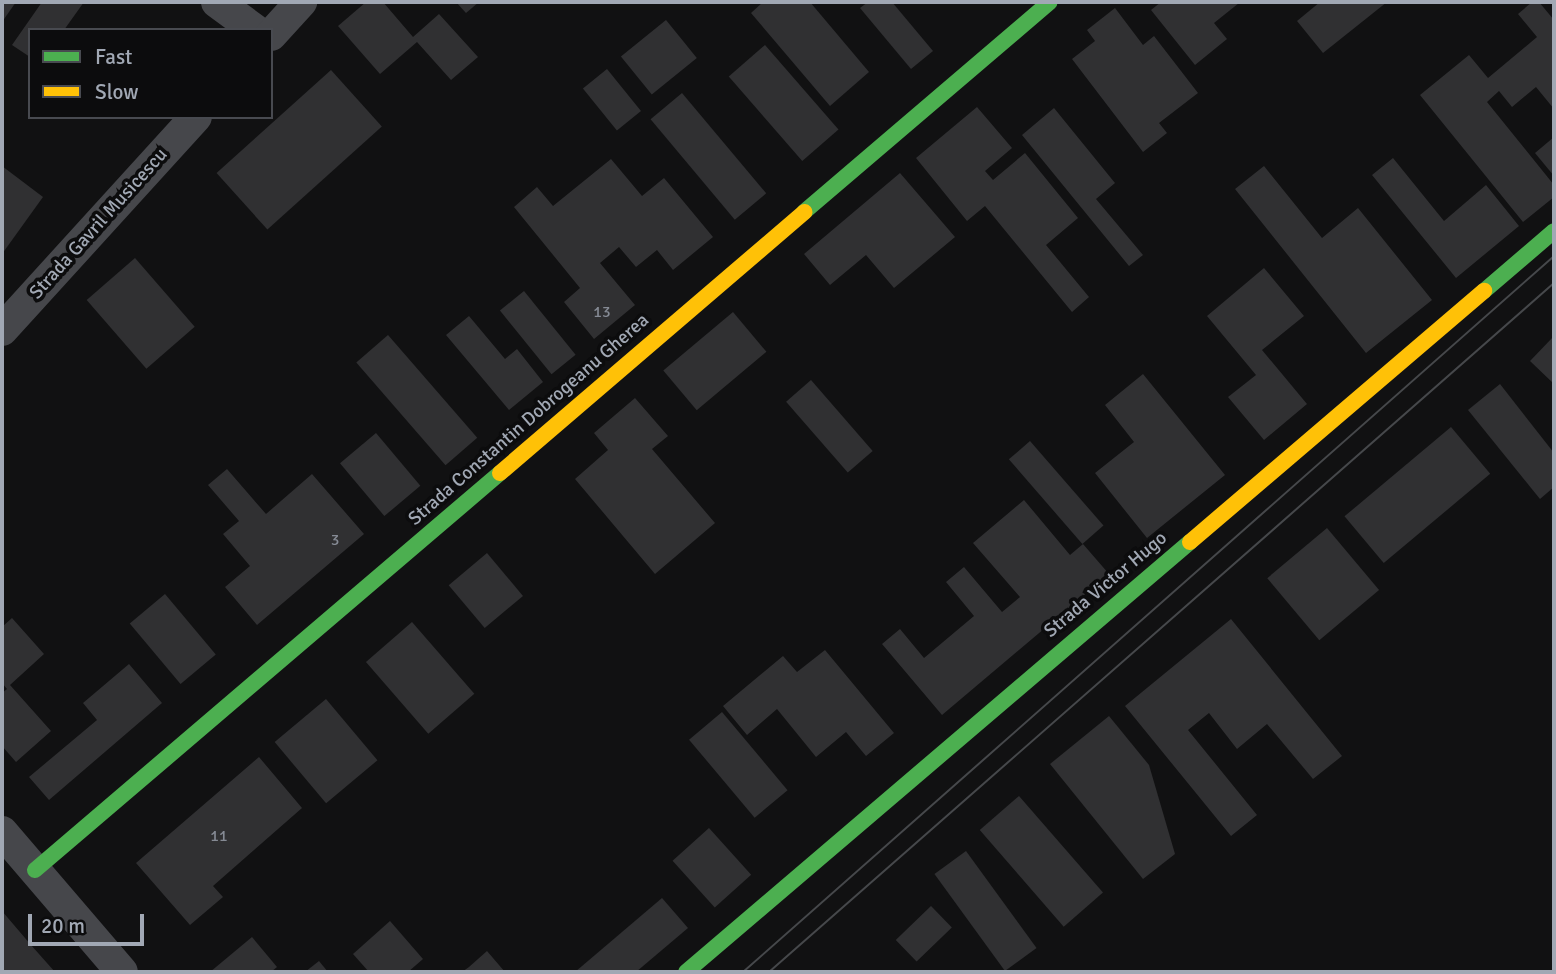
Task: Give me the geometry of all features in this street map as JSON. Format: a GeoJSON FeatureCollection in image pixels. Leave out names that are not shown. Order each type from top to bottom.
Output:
{"type":"FeatureCollection","features":[{"type":"Feature","properties":{"kind":"street"},"geometry":{"type":"LineString","coordinates":[[216,2],[252,28]]}},
{"type":"Feature","properties":{"kind":"street"},"geometry":{"type":"LineString","coordinates":[[273,32],[300,2]]}},
{"type":"Feature","properties":{"kind":"street","name":"Strada Constantin Dobrogeanu Gherea"},"geometry":{"type":"LineString","coordinates":[[35,870],[1049,2]]}},
{"type":"Feature","properties":{"kind":"street","name":"Strada Gavril Musicescu"},"geometry":{"type":"LineString","coordinates":[[8,313],[194,119]]}},
{"type":"Feature","properties":{"kind":"street","name":"Strada Victor Hugo"},"geometry":{"type":"LineString","coordinates":[[686,972],[1554,231]]}},
{"type":"Feature","properties":{"kind":"street"},"geometry":{"type":"LineString","coordinates":[[2,832],[122,972]]}},
{"type":"Feature","properties":{"kind":"building"},"geometry":{"type":"Polygon","coordinates":[[[2,2],[16,2],[2,22],[2,2]]]}},
{"type":"Feature","properties":{"kind":"building"},"geometry":{"type":"Polygon","coordinates":[[[42,2],[84,2],[65,28],[28,28],[28,56],[12,45],[42,2]]]}},
{"type":"Feature","properties":{"kind":"building"},"geometry":{"type":"Polygon","coordinates":[[[366,2],[383,2],[413,37],[439,14],[478,57],[451,80],[417,42],[380,74],[338,26],[366,2]]]}},
{"type":"Feature","properties":{"kind":"building"},"geometry":{"type":"Polygon","coordinates":[[[456,2],[479,2],[466,13],[456,2]]]}},
{"type":"Feature","properties":{"kind":"building"},"geometry":{"type":"Polygon","coordinates":[[[763,2],[810,2],[869,72],[830,106],[751,13],[763,2]]]}},
{"type":"Feature","properties":{"kind":"building"},"geometry":{"type":"Polygon","coordinates":[[[868,2],[892,2],[933,51],[911,69],[860,8],[868,2]]]}},
{"type":"Feature","properties":{"kind":"building"},"geometry":{"type":"Polygon","coordinates":[[[1161,2],[1239,3],[1214,23],[1227,39],[1195,65],[1151,10],[1161,2]]]}},
{"type":"Feature","properties":{"kind":"building"},"geometry":{"type":"Polygon","coordinates":[[[1320,2],[1387,2],[1323,53],[1297,21],[1320,2]]]}},
{"type":"Feature","properties":{"kind":"building"},"geometry":{"type":"Polygon","coordinates":[[[1532,2],[1539,2],[1554,20],[1554,109],[1536,87],[1512,107],[1499,91],[1487,102],[1554,185],[1554,197],[1523,222],[1420,95],[1469,55],[1488,78],[1537,37],[1518,14],[1532,2]]]}},
{"type":"Feature","properties":{"kind":"building"},"geometry":{"type":"Polygon","coordinates":[[[1115,8],[1143,45],[1154,36],[1198,93],[1159,123],[1167,133],[1143,152],[1072,59],[1095,41],[1087,30],[1115,8]]]}},
{"type":"Feature","properties":{"kind":"building"},"geometry":{"type":"Polygon","coordinates":[[[666,20],[697,58],[652,95],[621,57],[666,20]]]}},
{"type":"Feature","properties":{"kind":"building"},"geometry":{"type":"Polygon","coordinates":[[[765,45],[838,130],[802,161],[729,76],[765,45]]]}},
{"type":"Feature","properties":{"kind":"building"},"geometry":{"type":"Polygon","coordinates":[[[607,69],[641,111],[617,130],[583,89],[607,69]]]}},
{"type":"Feature","properties":{"kind":"building"},"geometry":{"type":"Polygon","coordinates":[[[331,70],[382,126],[267,230],[217,173],[331,70]]]}},
{"type":"Feature","properties":{"kind":"building"},"geometry":{"type":"Polygon","coordinates":[[[682,93],[766,193],[735,220],[651,119],[682,93]]]}},
{"type":"Feature","properties":{"kind":"building"},"geometry":{"type":"Polygon","coordinates":[[[977,107],[1012,148],[985,171],[993,180],[1025,153],[1078,218],[1046,245],[1089,297],[1072,312],[985,206],[967,221],[916,158],[977,107]]]}},
{"type":"Feature","properties":{"kind":"building"},"geometry":{"type":"Polygon","coordinates":[[[1054,108],[1115,183],[1096,199],[1143,255],[1129,266],[1022,135],[1054,108]]]}},
{"type":"Feature","properties":{"kind":"building"},"geometry":{"type":"Polygon","coordinates":[[[1554,137],[1554,176],[1535,153],[1554,137]]]}},
{"type":"Feature","properties":{"kind":"building"},"geometry":{"type":"Polygon","coordinates":[[[1393,158],[1444,221],[1486,185],[1519,226],[1456,278],[1372,175],[1393,158]]]}},
{"type":"Feature","properties":{"kind":"building"},"geometry":{"type":"Polygon","coordinates":[[[611,159],[642,196],[664,178],[713,237],[673,270],[657,250],[636,267],[619,247],[600,263],[635,305],[594,339],[564,302],[580,288],[514,207],[537,187],[553,206],[611,159]]]}},
{"type":"Feature","properties":{"kind":"building"},"geometry":{"type":"Polygon","coordinates":[[[2,166],[43,197],[2,254],[2,166]]]}},
{"type":"Feature","properties":{"kind":"building"},"geometry":{"type":"Polygon","coordinates":[[[1264,166],[1322,238],[1358,208],[1432,300],[1366,353],[1235,189],[1264,166]]]}},
{"type":"Feature","properties":{"kind":"building"},"geometry":{"type":"Polygon","coordinates":[[[900,173],[955,237],[894,288],[866,255],[830,285],[804,254],[900,173]]]}},
{"type":"Feature","properties":{"kind":"building"},"geometry":{"type":"Polygon","coordinates":[[[135,258],[195,327],[146,369],[87,300],[135,258]]]}},
{"type":"Feature","properties":{"kind":"building"},"geometry":{"type":"Polygon","coordinates":[[[1264,268],[1304,316],[1262,350],[1307,404],[1264,440],[1228,397],[1256,375],[1207,316],[1264,268]]]}},
{"type":"Feature","properties":{"kind":"building"},"geometry":{"type":"Polygon","coordinates":[[[524,291],[576,355],[552,374],[500,311],[524,291]]]}},
{"type":"Feature","properties":{"kind":"building"},"geometry":{"type":"Polygon","coordinates":[[[733,312],[766,352],[697,410],[663,370],[733,312]]]}},
{"type":"Feature","properties":{"kind":"building"},"geometry":{"type":"Polygon","coordinates":[[[469,316],[505,359],[517,349],[543,382],[509,410],[446,335],[469,316]]]}},
{"type":"Feature","properties":{"kind":"building"},"geometry":{"type":"Polygon","coordinates":[[[388,335],[477,438],[446,465],[356,363],[388,335]]]}},
{"type":"Feature","properties":{"kind":"building"},"geometry":{"type":"Polygon","coordinates":[[[1554,336],[1554,384],[1530,361],[1554,336]]]}},
{"type":"Feature","properties":{"kind":"building"},"geometry":{"type":"Polygon","coordinates":[[[1143,374],[1225,475],[1147,538],[1095,473],[1134,442],[1105,405],[1143,374]]]}},
{"type":"Feature","properties":{"kind":"building"},"geometry":{"type":"Polygon","coordinates":[[[811,380],[873,451],[848,473],[786,402],[811,380]]]}},
{"type":"Feature","properties":{"kind":"building"},"geometry":{"type":"Polygon","coordinates":[[[1500,384],[1554,453],[1554,487],[1540,499],[1468,410],[1500,384]]]}},
{"type":"Feature","properties":{"kind":"building"},"geometry":{"type":"Polygon","coordinates":[[[635,398],[668,436],[652,449],[715,523],[655,574],[575,479],[608,450],[594,433],[635,398]]]}},
{"type":"Feature","properties":{"kind":"building"},"geometry":{"type":"Polygon","coordinates":[[[1451,427],[1490,474],[1384,563],[1345,516],[1451,427]]]}},
{"type":"Feature","properties":{"kind":"building"},"geometry":{"type":"Polygon","coordinates":[[[376,433],[420,486],[384,516],[340,463],[376,433]]]}},
{"type":"Feature","properties":{"kind":"building"},"geometry":{"type":"Polygon","coordinates":[[[1030,441],[1103,526],[1082,544],[1009,459],[1030,441]]]}},
{"type":"Feature","properties":{"kind":"building"},"geometry":{"type":"Polygon","coordinates":[[[227,469],[266,514],[312,474],[364,534],[257,625],[225,587],[250,566],[223,534],[239,521],[208,485],[227,469]]]}},
{"type":"Feature","properties":{"kind":"building"},"geometry":{"type":"Polygon","coordinates":[[[1024,500],[1070,555],[1083,544],[1109,574],[942,715],[882,644],[900,629],[924,658],[974,616],[946,582],[964,567],[1002,612],[1020,597],[973,543],[1024,500]]]}},
{"type":"Feature","properties":{"kind":"building"},"geometry":{"type":"Polygon","coordinates":[[[1327,528],[1379,590],[1319,640],[1267,578],[1327,528]]]}},
{"type":"Feature","properties":{"kind":"building"},"geometry":{"type":"Polygon","coordinates":[[[487,553],[523,596],[485,628],[449,585],[487,553]]]}},
{"type":"Feature","properties":{"kind":"building"},"geometry":{"type":"Polygon","coordinates":[[[165,594],[216,655],[181,684],[130,624],[165,594]]]}},
{"type":"Feature","properties":{"kind":"building"},"geometry":{"type":"Polygon","coordinates":[[[12,618],[44,654],[10,685],[51,731],[16,762],[2,746],[2,693],[7,689],[2,683],[2,627],[12,618]]]}},
{"type":"Feature","properties":{"kind":"building"},"geometry":{"type":"Polygon","coordinates":[[[1231,619],[1342,756],[1313,779],[1267,724],[1237,749],[1209,713],[1188,730],[1257,815],[1231,836],[1125,706],[1231,619]]]}},
{"type":"Feature","properties":{"kind":"building"},"geometry":{"type":"Polygon","coordinates":[[[412,622],[474,694],[428,734],[366,662],[412,622]]]}},
{"type":"Feature","properties":{"kind":"building"},"geometry":{"type":"Polygon","coordinates":[[[825,650],[894,733],[866,756],[846,732],[816,757],[777,709],[747,735],[723,706],[783,656],[797,672],[825,650]]]}},
{"type":"Feature","properties":{"kind":"building"},"geometry":{"type":"Polygon","coordinates":[[[129,664],[162,703],[49,800],[29,777],[97,720],[83,703],[129,664]]]}},
{"type":"Feature","properties":{"kind":"building"},"geometry":{"type":"Polygon","coordinates":[[[326,699],[377,760],[326,803],[275,742],[326,699]]]}},
{"type":"Feature","properties":{"kind":"building"},"geometry":{"type":"Polygon","coordinates":[[[722,712],[788,790],[755,818],[689,740],[722,712]]]}},
{"type":"Feature","properties":{"kind":"building"},"geometry":{"type":"Polygon","coordinates":[[[1109,716],[1149,765],[1175,854],[1143,879],[1050,764],[1109,716]]]}},
{"type":"Feature","properties":{"kind":"building"},"geometry":{"type":"Polygon","coordinates":[[[259,757],[302,808],[213,886],[223,897],[190,925],[136,863],[259,757]]]}},
{"type":"Feature","properties":{"kind":"building"},"geometry":{"type":"Polygon","coordinates":[[[1019,796],[1103,893],[1064,927],[980,830],[1019,796]]]}},
{"type":"Feature","properties":{"kind":"building"},"geometry":{"type":"Polygon","coordinates":[[[709,828],[751,875],[715,908],[673,861],[709,828]]]}},
{"type":"Feature","properties":{"kind":"building"},"geometry":{"type":"Polygon","coordinates":[[[966,851],[1037,948],[1005,971],[934,874],[966,851]]]}},
{"type":"Feature","properties":{"kind":"building"},"geometry":{"type":"Polygon","coordinates":[[[662,898],[688,928],[636,972],[575,972],[662,898]]]}},
{"type":"Feature","properties":{"kind":"building"},"geometry":{"type":"Polygon","coordinates":[[[931,906],[952,928],[917,962],[896,940],[931,906]]]}},
{"type":"Feature","properties":{"kind":"building"},"geometry":{"type":"Polygon","coordinates":[[[2,911],[31,945],[55,972],[2,972],[2,911]]]}},
{"type":"Feature","properties":{"kind":"building"},"geometry":{"type":"Polygon","coordinates":[[[390,921],[423,959],[408,972],[369,972],[353,954],[390,921]]]}},
{"type":"Feature","properties":{"kind":"building"},"geometry":{"type":"Polygon","coordinates":[[[252,937],[277,967],[271,972],[210,972],[252,937]]]}},
{"type":"Feature","properties":{"kind":"building"},"geometry":{"type":"Polygon","coordinates":[[[487,951],[505,972],[462,972],[469,967],[487,951]]]}},
{"type":"Feature","properties":{"kind":"building"},"geometry":{"type":"Polygon","coordinates":[[[319,961],[328,972],[305,972],[319,961]]]}},
{"type":"Feature","properties":{"kind":"tram line"},"geometry":{"type":"LineString","coordinates":[[743,972],[1554,256]]}},
{"type":"Feature","properties":{"kind":"tram line"},"geometry":{"type":"LineString","coordinates":[[769,972],[1554,283]]}},
{"type":"Feature","properties":{"kind":"traffic: fast"},"geometry":{"type":"LineString","coordinates":[[804,212],[1050,2]]}},
{"type":"Feature","properties":{"kind":"traffic: fast"},"geometry":{"type":"LineString","coordinates":[[1484,291],[1554,231]]}},
{"type":"Feature","properties":{"kind":"traffic: fast"},"geometry":{"type":"LineString","coordinates":[[35,870],[500,473]]}},
{"type":"Feature","properties":{"kind":"traffic: fast"},"geometry":{"type":"LineString","coordinates":[[686,972],[1190,542]]}},
{"type":"Feature","properties":{"kind":"traffic: slow"},"geometry":{"type":"LineString","coordinates":[[500,473],[804,212]]}},
{"type":"Feature","properties":{"kind":"traffic: slow"},"geometry":{"type":"LineString","coordinates":[[1190,542],[1484,291]]}}]}
